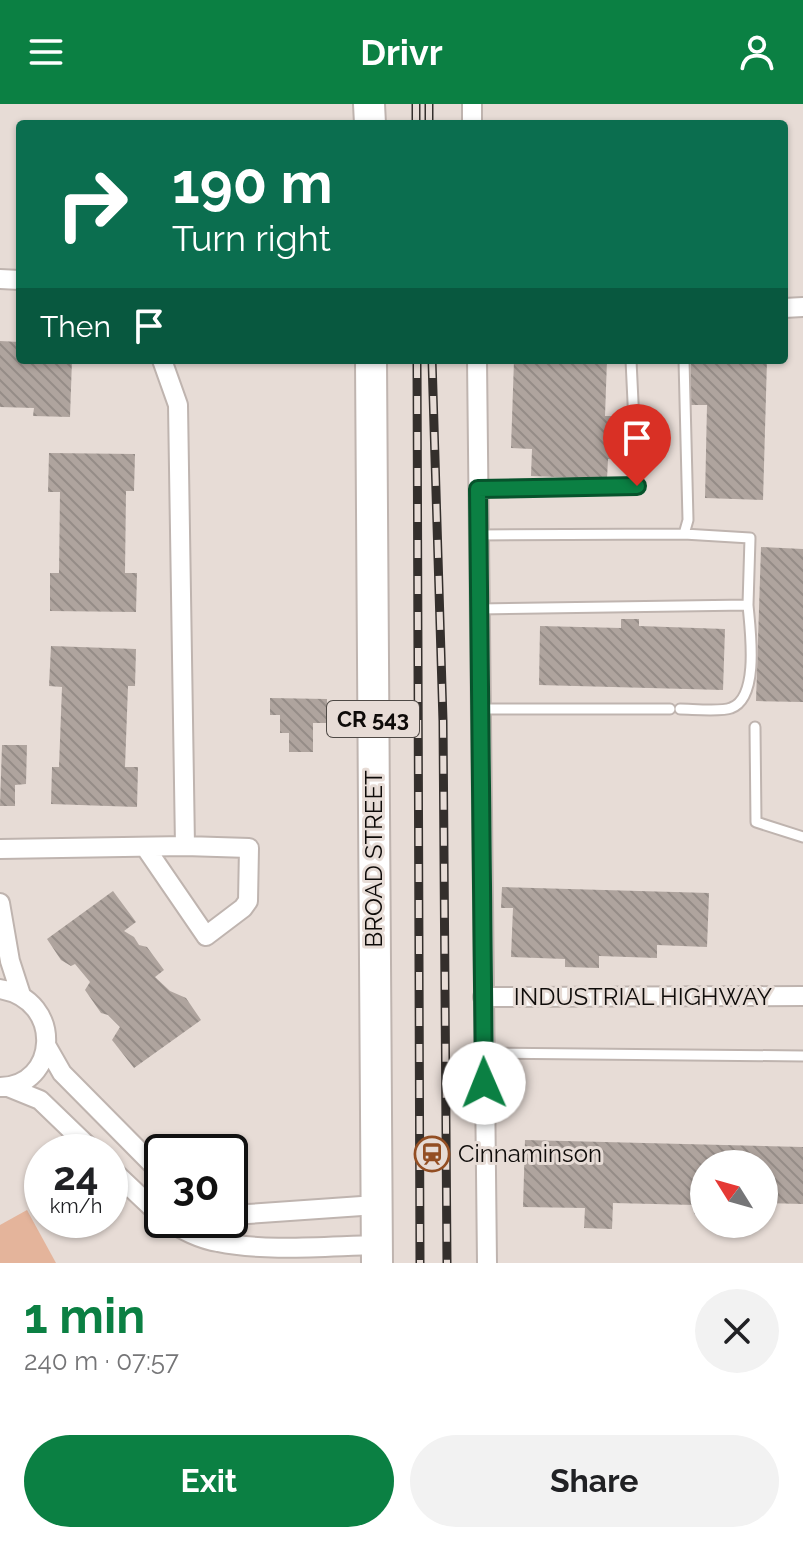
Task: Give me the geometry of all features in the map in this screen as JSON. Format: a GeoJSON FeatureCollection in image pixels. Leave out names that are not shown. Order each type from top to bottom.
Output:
{"type":"FeatureCollection","features":[{"type":"Feature","properties":{"kind":"main road","name":"BROAD STREET"},"geometry":{"type":"LineString","coordinates":[[371,364],[376,1254]]}},
{"type":"Feature","properties":{"kind":"street"},"geometry":{"type":"LineString","coordinates":[[163,364],[178,405],[185,846]]}},
{"type":"Feature","properties":{"kind":"street"},"geometry":{"type":"LineString","coordinates":[[477,364],[487,1263]]}},
{"type":"Feature","properties":{"kind":"street"},"geometry":{"type":"LineString","coordinates":[[0,849],[185,846],[249,848],[248,901],[206,936],[145,847]]}},
{"type":"Feature","properties":{"kind":"street"},"geometry":{"type":"LineString","coordinates":[[0,903],[10,961],[21,995]]}},
{"type":"Feature","properties":{"kind":"street"},"geometry":{"type":"LineString","coordinates":[[0,989],[21,995],[32,1003],[45,1024],[46,1045],[37,1068],[25,1080],[4,1087]]}},
{"type":"Feature","properties":{"kind":"street","name":"INDUSTRIAL HIGHWAY"},"geometry":{"type":"LineString","coordinates":[[483,997],[803,996]]}},
{"type":"Feature","properties":{"kind":"street"},"geometry":{"type":"LineString","coordinates":[[46,1045],[62,1073],[144,1156]]}},
{"type":"Feature","properties":{"kind":"street"},"geometry":{"type":"LineString","coordinates":[[4,1087],[40,1100],[75,1134]]}},
{"type":"Feature","properties":{"kind":"street"},"geometry":{"type":"LineString","coordinates":[[128,1185],[144,1200]]}},
{"type":"Feature","properties":{"kind":"street"},"geometry":{"type":"LineString","coordinates":[[248,1214],[376,1205]]}},
{"type":"Feature","properties":{"kind":"street"},"geometry":{"type":"LineString","coordinates":[[205,1238],[241,1246],[376,1254]]}},
{"type":"Feature","properties":{"kind":"lane"},"geometry":{"type":"LineString","coordinates":[[478,489],[637,486],[631,364]]}},
{"type":"Feature","properties":{"kind":"lane"},"geometry":{"type":"LineString","coordinates":[[684,364],[688,520],[684,534]]}},
{"type":"Feature","properties":{"kind":"lane"},"geometry":{"type":"LineString","coordinates":[[479,535],[684,534],[750,538],[748,605],[752,653],[749,685],[740,701],[731,708],[479,709]]}},
{"type":"Feature","properties":{"kind":"lane"},"geometry":{"type":"LineString","coordinates":[[479,609],[748,605]]}},
{"type":"Feature","properties":{"kind":"lane"},"geometry":{"type":"LineString","coordinates":[[755,727],[756,822],[803,837]]}},
{"type":"Feature","properties":{"kind":"lane"},"geometry":{"type":"LineString","coordinates":[[484,1053],[803,1056]]}},
{"type":"Feature","properties":{"kind":"shaded area"},"geometry":{"type":"Polygon","coordinates":[[[24,1212],[24,1238],[42,1238],[56,1263],[0,1263],[0,1225],[24,1212]]]}},
{"type":"Feature","properties":{"kind":"building"},"geometry":{"type":"Polygon","coordinates":[[[0,341],[16,342],[16,364],[72,364],[70,417],[33,416],[34,408],[0,407],[0,341]]]}},
{"type":"Feature","properties":{"kind":"building"},"geometry":{"type":"Polygon","coordinates":[[[514,364],[607,364],[605,416],[628,416],[626,460],[608,459],[607,479],[531,476],[532,449],[511,448],[514,364]]]}},
{"type":"Feature","properties":{"kind":"building"},"geometry":{"type":"Polygon","coordinates":[[[691,364],[767,364],[763,500],[705,498],[707,405],[690,405],[691,364]]]}},
{"type":"Feature","properties":{"kind":"building"},"geometry":{"type":"Polygon","coordinates":[[[49,453],[135,454],[134,491],[126,491],[125,573],[137,573],[136,612],[50,611],[50,573],[59,573],[60,492],[48,492],[49,453]]]}},
{"type":"Feature","properties":{"kind":"building"},"geometry":{"type":"Polygon","coordinates":[[[761,547],[803,549],[803,702],[756,701],[761,547]]]}},
{"type":"Feature","properties":{"kind":"building"},"geometry":{"type":"Polygon","coordinates":[[[621,619],[639,619],[639,626],[725,629],[723,690],[539,685],[540,626],[621,628],[621,619]]]}},
{"type":"Feature","properties":{"kind":"building"},"geometry":{"type":"Polygon","coordinates":[[[51,646],[136,649],[135,686],[128,686],[125,767],[138,767],[137,807],[51,804],[52,767],[59,767],[62,687],[49,686],[51,646]]]}},
{"type":"Feature","properties":{"kind":"building"},"geometry":{"type":"Polygon","coordinates":[[[270,698],[327,699],[327,723],[313,723],[313,752],[289,752],[289,733],[280,733],[280,715],[270,715],[270,698]]]}},
{"type":"Feature","properties":{"kind":"building"},"geometry":{"type":"Polygon","coordinates":[[[2,745],[27,745],[26,784],[15,785],[15,806],[0,806],[2,745]]]}},
{"type":"Feature","properties":{"kind":"building"},"geometry":{"type":"Polygon","coordinates":[[[502,887],[709,893],[707,947],[657,945],[657,958],[599,956],[599,968],[565,967],[565,959],[511,957],[513,908],[501,908],[502,887]]]}},
{"type":"Feature","properties":{"kind":"building"},"geometry":{"type":"Polygon","coordinates":[[[113,891],[136,922],[124,931],[134,937],[139,945],[147,947],[164,970],[155,977],[170,991],[186,998],[201,1020],[134,1068],[112,1040],[120,1027],[108,1015],[101,1013],[85,990],[90,982],[75,964],[71,966],[61,960],[47,939],[113,891]]]}},
{"type":"Feature","properties":{"kind":"building"},"geometry":{"type":"Polygon","coordinates":[[[525,1140],[803,1147],[803,1204],[778,1203],[778,1150],[690,1150],[690,1205],[613,1203],[612,1229],[584,1228],[585,1208],[523,1207],[525,1140]]]}},
{"type":"Feature","properties":{"kind":"railway"},"geometry":{"type":"LineString","coordinates":[[416,104],[416,120]]}},
{"type":"Feature","properties":{"kind":"railway"},"geometry":{"type":"LineString","coordinates":[[429,104],[429,120]]}},
{"type":"Feature","properties":{"kind":"railway"},"geometry":{"type":"LineString","coordinates":[[417,364],[420,1263]]}},
{"type":"Feature","properties":{"kind":"railway"},"geometry":{"type":"LineString","coordinates":[[432,364],[443,721],[447,1263]]}},
{"type":"Feature","properties":{"kind":"place","name":"Cinnaminson"},"geometry":{"type":"Point","coordinates":[432,1154]}},
{"type":"Feature","properties":{"kind":"route"},"geometry":{"type":"LineString","coordinates":[[484,1083],[478,489],[637,486]]}}]}
